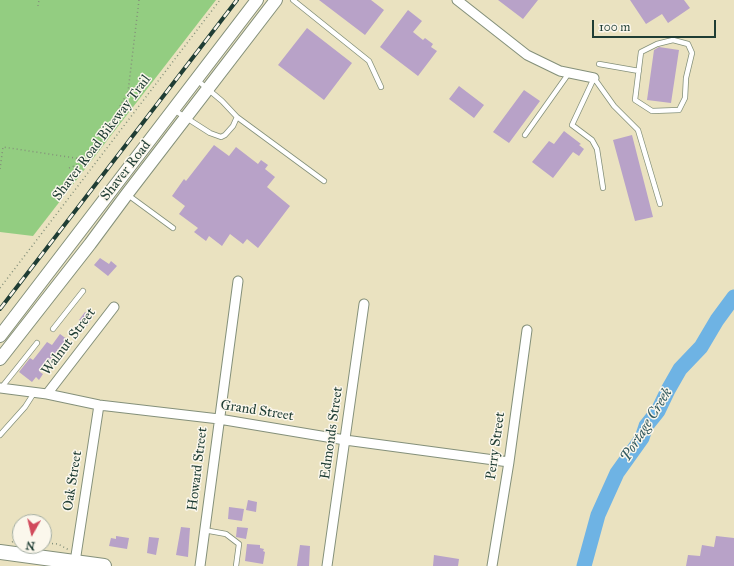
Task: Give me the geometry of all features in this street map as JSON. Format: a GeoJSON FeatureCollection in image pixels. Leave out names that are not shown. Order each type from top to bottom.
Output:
{"type":"FeatureCollection","features":[{"type":"Feature","properties":{"kind":"main road","name":"Shaver Road"},"geometry":{"type":"LineString","coordinates":[[0,336],[257,0]]}},
{"type":"Feature","properties":{"kind":"main road","name":"Shaver Road"},"geometry":{"type":"LineString","coordinates":[[0,359],[90,244],[276,0]]}},
{"type":"Feature","properties":{"kind":"main road"},"geometry":{"type":"LineString","coordinates":[[4,546],[76,557],[101,566]]}},
{"type":"Feature","properties":{"kind":"street"},"geometry":{"type":"LineString","coordinates":[[457,0],[527,56],[544,65],[568,73],[594,78]]}},
{"type":"Feature","properties":{"kind":"street","name":"Howard Street"},"geometry":{"type":"LineString","coordinates":[[200,566],[238,281]]}},
{"type":"Feature","properties":{"kind":"street","name":"Edmonds Street"},"geometry":{"type":"LineString","coordinates":[[327,566],[364,304]]}},
{"type":"Feature","properties":{"kind":"street","name":"Walnut Street"},"geometry":{"type":"LineString","coordinates":[[47,394],[114,307]]}},
{"type":"Feature","properties":{"kind":"street","name":"Perry Street"},"geometry":{"type":"LineString","coordinates":[[492,566],[509,462],[526,330]]}},
{"type":"Feature","properties":{"kind":"street","name":"Grand Street"},"geometry":{"type":"LineString","coordinates":[[1,388],[47,394],[99,405],[219,419],[344,440],[509,462]]}},
{"type":"Feature","properties":{"kind":"street","name":"Oak Street"},"geometry":{"type":"LineString","coordinates":[[76,557],[99,405]]}},
{"type":"Feature","properties":{"kind":"lane"},"geometry":{"type":"LineString","coordinates":[[294,0],[369,61],[381,87]]}},
{"type":"Feature","properties":{"kind":"lane"},"geometry":{"type":"LineString","coordinates":[[673,40],[688,44],[692,53],[686,78],[685,98],[679,110],[652,111],[636,100],[639,70],[641,52],[657,44],[673,40]]}},
{"type":"Feature","properties":{"kind":"lane"},"geometry":{"type":"LineString","coordinates":[[599,64],[639,70]]}},
{"type":"Feature","properties":{"kind":"lane"},"geometry":{"type":"LineString","coordinates":[[525,135],[568,73]]}},
{"type":"Feature","properties":{"kind":"lane"},"geometry":{"type":"LineString","coordinates":[[603,188],[597,149],[592,140],[572,125],[594,78],[614,106],[638,130],[660,204]]}},
{"type":"Feature","properties":{"kind":"lane"},"geometry":{"type":"LineString","coordinates":[[196,79],[222,101],[237,117],[324,181]]}},
{"type":"Feature","properties":{"kind":"lane"},"geometry":{"type":"LineString","coordinates":[[173,109],[210,133],[221,137],[229,130],[237,117]]}},
{"type":"Feature","properties":{"kind":"lane"},"geometry":{"type":"LineString","coordinates":[[127,194],[173,228]]}},
{"type":"Feature","properties":{"kind":"lane"},"geometry":{"type":"LineString","coordinates":[[53,329],[83,291]]}},
{"type":"Feature","properties":{"kind":"lane"},"geometry":{"type":"LineString","coordinates":[[1,388],[37,343]]}},
{"type":"Feature","properties":{"kind":"lane"},"geometry":{"type":"LineString","coordinates":[[0,435],[25,407],[34,393]]}},
{"type":"Feature","properties":{"kind":"lane"},"geometry":{"type":"LineString","coordinates":[[204,530],[226,534],[239,544],[236,566]]}},
{"type":"Feature","properties":{"kind":"path"},"geometry":{"type":"LineString","coordinates":[[38,6],[39,0]]}},
{"type":"Feature","properties":{"kind":"path"},"geometry":{"type":"LineString","coordinates":[[69,168],[90,160],[128,92],[139,0]]}},
{"type":"Feature","properties":{"kind":"path","name":"Shaver Road Bikeway Trail"},"geometry":{"type":"LineString","coordinates":[[0,288],[220,0]]}},
{"type":"Feature","properties":{"kind":"path"},"geometry":{"type":"LineString","coordinates":[[0,168],[3,147],[90,160]]}},
{"type":"Feature","properties":{"kind":"path"},"geometry":{"type":"LineString","coordinates":[[52,544],[58,544],[70,550],[76,557]]}},
{"type":"Feature","properties":{"kind":"green space"},"geometry":{"type":"Polygon","coordinates":[[[0,0],[216,0],[33,236],[0,232],[0,0]]]}},
{"type":"Feature","properties":{"kind":"building"},"geometry":{"type":"Polygon","coordinates":[[[319,0],[371,0],[384,10],[365,35],[319,0]]]}},
{"type":"Feature","properties":{"kind":"building"},"geometry":{"type":"Polygon","coordinates":[[[498,0],[538,0],[523,19],[498,0]]]}},
{"type":"Feature","properties":{"kind":"building"},"geometry":{"type":"Polygon","coordinates":[[[630,0],[684,0],[690,8],[668,23],[662,14],[646,24],[630,0]]]}},
{"type":"Feature","properties":{"kind":"building"},"geometry":{"type":"Polygon","coordinates":[[[408,10],[422,21],[413,32],[423,40],[425,38],[433,44],[431,47],[437,51],[418,76],[380,47],[408,10]]]}},
{"type":"Feature","properties":{"kind":"building"},"geometry":{"type":"Polygon","coordinates":[[[307,28],[352,63],[324,100],[278,65],[307,28]]]}},
{"type":"Feature","properties":{"kind":"building"},"geometry":{"type":"Polygon","coordinates":[[[659,47],[679,50],[671,103],[647,100],[654,50],[659,47]]]}},
{"type":"Feature","properties":{"kind":"building"},"geometry":{"type":"Polygon","coordinates":[[[459,86],[484,105],[474,118],[449,99],[459,86]]]}},
{"type":"Feature","properties":{"kind":"building"},"geometry":{"type":"Polygon","coordinates":[[[524,90],[540,101],[509,143],[493,132],[524,90]]]}},
{"type":"Feature","properties":{"kind":"building"},"geometry":{"type":"Polygon","coordinates":[[[564,131],[581,144],[579,145],[584,149],[579,156],[573,152],[553,178],[532,162],[549,141],[554,144],[564,131]]]}},
{"type":"Feature","properties":{"kind":"building"},"geometry":{"type":"Polygon","coordinates":[[[632,135],[653,217],[635,221],[613,140],[632,135]]]}},
{"type":"Feature","properties":{"kind":"building"},"geometry":{"type":"Polygon","coordinates":[[[214,145],[229,156],[236,147],[258,164],[261,160],[268,165],[265,169],[275,177],[267,187],[290,206],[258,248],[247,239],[243,244],[230,234],[222,246],[209,236],[206,241],[194,232],[198,228],[179,214],[185,206],[172,196],[184,179],[186,181],[214,145]]]}},
{"type":"Feature","properties":{"kind":"building"},"geometry":{"type":"Polygon","coordinates":[[[100,258],[109,264],[111,261],[117,266],[108,276],[94,265],[100,258]]]}},
{"type":"Feature","properties":{"kind":"building"},"geometry":{"type":"Polygon","coordinates":[[[85,312],[93,317],[87,326],[79,320],[85,312]]]}},
{"type":"Feature","properties":{"kind":"building"},"geometry":{"type":"Polygon","coordinates":[[[60,334],[72,343],[66,351],[60,347],[40,372],[43,374],[39,380],[36,377],[32,382],[19,372],[30,358],[33,360],[47,342],[52,345],[60,334]]]}},
{"type":"Feature","properties":{"kind":"building"},"geometry":{"type":"Polygon","coordinates":[[[248,500],[257,502],[256,512],[246,510],[248,500]]]}},
{"type":"Feature","properties":{"kind":"building"},"geometry":{"type":"Polygon","coordinates":[[[229,507],[244,509],[242,521],[228,519],[229,507]]]}},
{"type":"Feature","properties":{"kind":"building"},"geometry":{"type":"Polygon","coordinates":[[[181,527],[190,528],[188,557],[176,555],[181,527]]]}},
{"type":"Feature","properties":{"kind":"building"},"geometry":{"type":"Polygon","coordinates":[[[237,527],[248,528],[246,539],[236,537],[237,527]]]}},
{"type":"Feature","properties":{"kind":"building"},"geometry":{"type":"Polygon","coordinates":[[[116,536],[129,538],[127,549],[109,546],[111,538],[116,539],[116,536]]]}},
{"type":"Feature","properties":{"kind":"building"},"geometry":{"type":"Polygon","coordinates":[[[716,536],[734,538],[734,566],[686,566],[688,555],[700,556],[702,545],[714,547],[716,536]]]}},
{"type":"Feature","properties":{"kind":"building"},"geometry":{"type":"Polygon","coordinates":[[[149,537],[159,538],[156,555],[147,553],[149,537]]]}},
{"type":"Feature","properties":{"kind":"building"},"geometry":{"type":"Polygon","coordinates":[[[247,544],[260,545],[260,548],[264,549],[263,564],[245,561],[247,544]]]}},
{"type":"Feature","properties":{"kind":"building"},"geometry":{"type":"Polygon","coordinates":[[[300,545],[310,546],[309,566],[297,566],[300,545]]]}},
{"type":"Feature","properties":{"kind":"building"},"geometry":{"type":"Polygon","coordinates":[[[434,555],[459,559],[458,566],[433,566],[434,555]]]}},
{"type":"Feature","properties":{"kind":"waterway","name":"Portage Creek"},"geometry":{"type":"LineString","coordinates":[[584,566],[598,515],[617,473],[642,438],[646,426],[658,411],[680,369],[701,347],[717,320],[734,297]]}},
{"type":"Feature","properties":{"kind":"railway"},"geometry":{"type":"LineString","coordinates":[[0,309],[237,0]]}}]}
